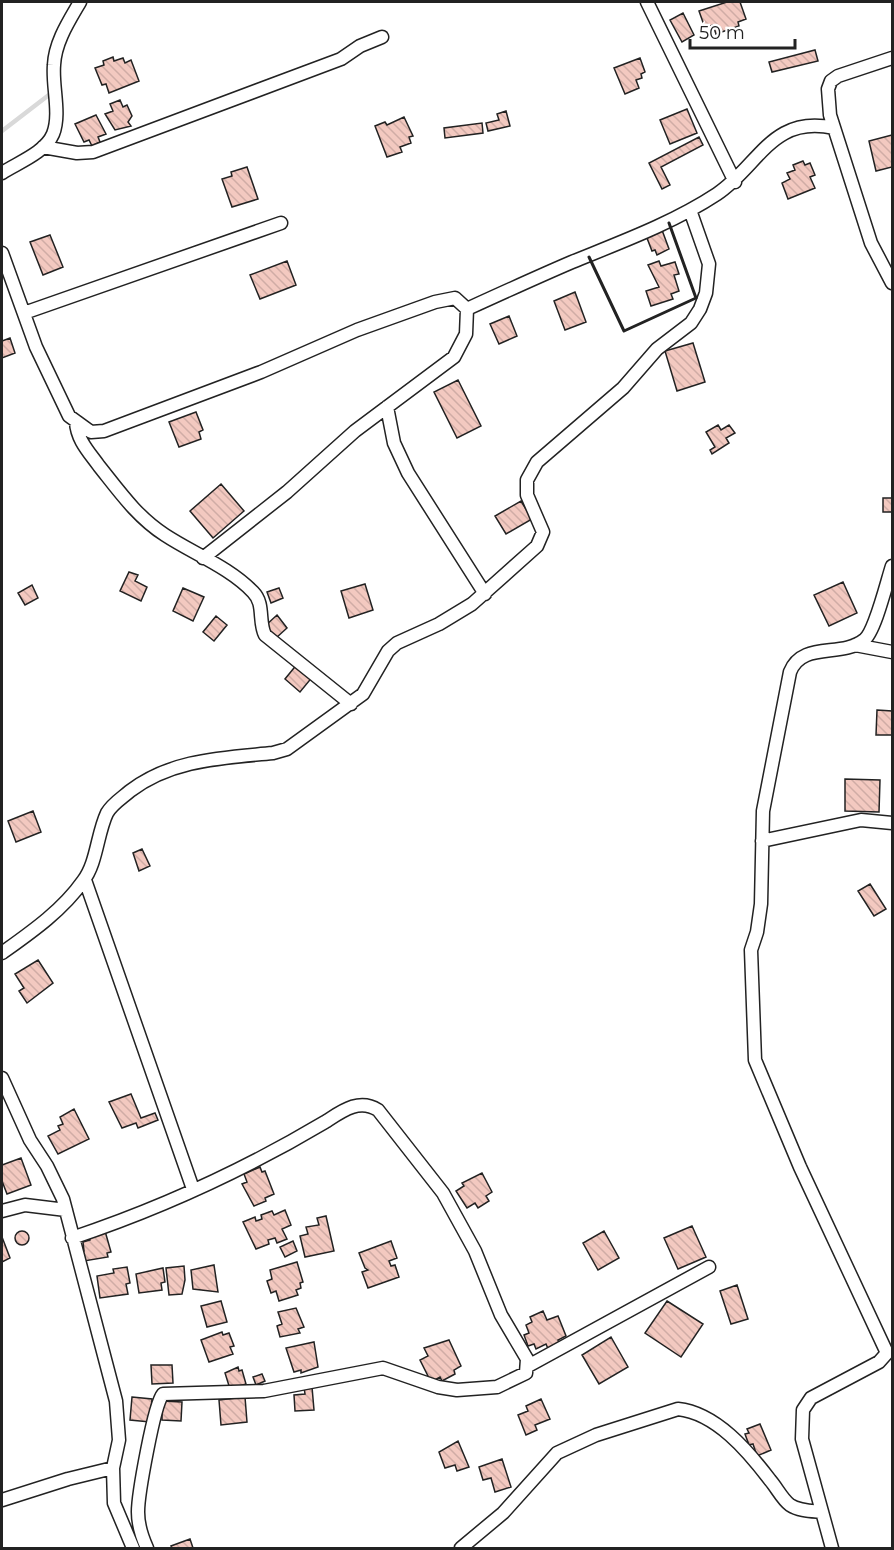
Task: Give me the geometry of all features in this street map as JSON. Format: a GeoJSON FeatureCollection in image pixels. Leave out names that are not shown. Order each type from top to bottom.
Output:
{"type":"FeatureCollection","features":[{"type":"Feature","properties":{"kind":"street"},"geometry":{"type":"LineString","coordinates":[[2,173],[43,147],[52,135],[55,122],[54,63],[62,35],[80,2]]}},
{"type":"Feature","properties":{"kind":"street"},"geometry":{"type":"LineString","coordinates":[[647,2],[735,182]]}},
{"type":"Feature","properties":{"kind":"street"},"geometry":{"type":"LineString","coordinates":[[43,147],[77,153],[93,153],[341,59],[360,46],[382,37]]}},
{"type":"Feature","properties":{"kind":"street"},"geometry":{"type":"LineString","coordinates":[[892,58],[849,72],[831,81],[828,103],[871,243],[892,283]]}},
{"type":"Feature","properties":{"kind":"street"},"geometry":{"type":"LineString","coordinates":[[467,309],[690,210],[735,182],[755,155],[789,131],[811,123],[834,128]]}},
{"type":"Feature","properties":{"kind":"street"},"geometry":{"type":"LineString","coordinates":[[2,953],[38,927],[85,880],[101,826],[109,810],[153,776],[179,765],[287,749],[363,694],[388,651],[397,643],[439,624],[485,594],[537,546],[543,538],[543,532],[526,495],[527,480],[537,462],[623,388],[657,350],[691,323],[700,309],[706,293],[709,264],[690,210]]}},
{"type":"Feature","properties":{"kind":"street"},"geometry":{"type":"LineString","coordinates":[[24,313],[281,223]]}},
{"type":"Feature","properties":{"kind":"street"},"geometry":{"type":"LineString","coordinates":[[2,253],[36,347],[69,416],[91,432],[116,428],[261,372],[357,330],[435,302],[455,298],[467,309],[466,334],[454,357],[355,431],[247,525],[203,558]]}},
{"type":"Feature","properties":{"kind":"street"},"geometry":{"type":"LineString","coordinates":[[387,407],[394,443],[408,473],[485,594]]}},
{"type":"Feature","properties":{"kind":"street"},"geometry":{"type":"LineString","coordinates":[[76,422],[80,440],[141,518],[227,571],[253,592],[261,607],[262,629],[270,641],[306,665],[351,704]]}},
{"type":"Feature","properties":{"kind":"street"},"geometry":{"type":"LineString","coordinates":[[832,1548],[802,1439],[802,1410],[811,1398],[879,1362],[887,1353],[796,1157],[755,1060],[751,950],[757,932],[761,904],[763,811],[793,664],[802,656],[855,645],[866,640],[878,612],[892,566]]}},
{"type":"Feature","properties":{"kind":"street"},"geometry":{"type":"LineString","coordinates":[[855,645],[892,652]]}},
{"type":"Feature","properties":{"kind":"street"},"geometry":{"type":"LineString","coordinates":[[762,841],[861,820],[892,823]]}},
{"type":"Feature","properties":{"kind":"street"},"geometry":{"type":"LineString","coordinates":[[85,880],[193,1189]]}},
{"type":"Feature","properties":{"kind":"street"},"geometry":{"type":"LineString","coordinates":[[2,1078],[30,1140],[47,1166],[66,1210],[116,1401],[119,1440],[113,1468],[117,1514],[133,1548]]}},
{"type":"Feature","properties":{"kind":"street"},"geometry":{"type":"LineString","coordinates":[[72,1238],[119,1222],[193,1189],[297,1138],[356,1104],[371,1105],[378,1110],[442,1193],[475,1251],[501,1315],[525,1354],[528,1366]]}},
{"type":"Feature","properties":{"kind":"street"},"geometry":{"type":"LineString","coordinates":[[2,1211],[25,1205],[66,1210]]}},
{"type":"Feature","properties":{"kind":"street"},"geometry":{"type":"LineString","coordinates":[[147,1548],[138,1521],[139,1496],[155,1413],[163,1394],[264,1391],[383,1368],[438,1387],[457,1390],[497,1387],[522,1377],[528,1366],[709,1267]]}},
{"type":"Feature","properties":{"kind":"street"},"geometry":{"type":"LineString","coordinates":[[461,1548],[503,1513],[557,1453],[588,1438],[678,1409],[692,1410],[704,1416],[727,1434],[751,1455],[791,1506],[822,1512]]}},
{"type":"Feature","properties":{"kind":"street"},"geometry":{"type":"LineString","coordinates":[[2,1500],[68,1479],[113,1468]]}},
{"type":"Feature","properties":{"kind":"building"},"geometry":{"type":"Polygon","coordinates":[[[727,2],[740,2],[746,19],[738,22],[739,26],[716,34],[713,25],[705,28],[699,11],[727,2]]]}},
{"type":"Feature","properties":{"kind":"building"},"geometry":{"type":"Polygon","coordinates":[[[683,13],[694,35],[682,42],[670,20],[683,13]]]}},
{"type":"Feature","properties":{"kind":"building"},"geometry":{"type":"Polygon","coordinates":[[[815,50],[818,61],[772,72],[769,62],[815,50]]]}},
{"type":"Feature","properties":{"kind":"building"},"geometry":{"type":"Polygon","coordinates":[[[113,57],[114,61],[123,58],[125,63],[131,60],[139,81],[109,93],[106,84],[102,85],[95,68],[104,65],[103,61],[113,57]]]}},
{"type":"Feature","properties":{"kind":"building"},"geometry":{"type":"Polygon","coordinates":[[[640,58],[645,72],[641,74],[642,78],[636,80],[639,88],[625,94],[614,68],[640,58]]]}},
{"type":"Feature","properties":{"kind":"building"},"geometry":{"type":"Polygon","coordinates":[[[120,100],[123,107],[127,105],[132,116],[128,122],[131,126],[115,130],[105,114],[113,111],[110,104],[120,100]]]}},
{"type":"Feature","properties":{"kind":"building"},"geometry":{"type":"Polygon","coordinates":[[[687,109],[697,133],[670,144],[660,120],[687,109]]]}},
{"type":"Feature","properties":{"kind":"building"},"geometry":{"type":"Polygon","coordinates":[[[506,111],[510,126],[488,131],[486,123],[499,120],[497,114],[506,111]]]}},
{"type":"Feature","properties":{"kind":"building"},"geometry":{"type":"Polygon","coordinates":[[[96,115],[106,134],[98,137],[100,142],[92,146],[89,140],[84,142],[75,124],[96,115]]]}},
{"type":"Feature","properties":{"kind":"building"},"geometry":{"type":"Polygon","coordinates":[[[404,117],[413,136],[409,137],[411,143],[400,147],[402,152],[387,157],[375,126],[385,122],[387,125],[404,117]]]}},
{"type":"Feature","properties":{"kind":"building"},"geometry":{"type":"Polygon","coordinates":[[[482,123],[483,133],[445,138],[444,128],[482,123]]]}},
{"type":"Feature","properties":{"kind":"building"},"geometry":{"type":"Polygon","coordinates":[[[892,135],[892,167],[876,171],[869,141],[892,135]]]}},
{"type":"Feature","properties":{"kind":"building"},"geometry":{"type":"Polygon","coordinates":[[[699,137],[703,145],[661,167],[670,185],[662,189],[649,163],[699,137]]]}},
{"type":"Feature","properties":{"kind":"building"},"geometry":{"type":"Polygon","coordinates":[[[803,161],[805,165],[810,163],[815,175],[810,177],[815,188],[788,199],[782,183],[790,179],[787,173],[795,170],[793,165],[803,161]]]}},
{"type":"Feature","properties":{"kind":"building"},"geometry":{"type":"Polygon","coordinates":[[[247,167],[258,199],[232,207],[222,179],[232,176],[231,172],[247,167]]]}},
{"type":"Feature","properties":{"kind":"building"},"geometry":{"type":"Polygon","coordinates":[[[662,230],[669,249],[657,255],[655,250],[652,251],[647,238],[662,230]]]}},
{"type":"Feature","properties":{"kind":"building"},"geometry":{"type":"Polygon","coordinates":[[[50,235],[63,267],[43,275],[30,242],[50,235]]]}},
{"type":"Feature","properties":{"kind":"building"},"geometry":{"type":"Polygon","coordinates":[[[287,261],[296,285],[260,299],[250,275],[287,261]]]}},
{"type":"Feature","properties":{"kind":"building"},"geometry":{"type":"Polygon","coordinates":[[[659,261],[661,266],[675,262],[679,274],[674,275],[679,291],[671,294],[673,299],[651,306],[646,291],[659,287],[648,265],[659,261]]]}},
{"type":"Feature","properties":{"kind":"building"},"geometry":{"type":"Polygon","coordinates":[[[575,292],[586,322],[565,330],[554,301],[575,292]]]}},
{"type":"Feature","properties":{"kind":"building"},"geometry":{"type":"Polygon","coordinates":[[[509,316],[517,336],[499,344],[490,324],[509,316]]]}},
{"type":"Feature","properties":{"kind":"building"},"geometry":{"type":"Polygon","coordinates":[[[10,338],[15,353],[2,358],[2,341],[10,338]]]}},
{"type":"Feature","properties":{"kind":"building"},"geometry":{"type":"Polygon","coordinates":[[[693,343],[705,382],[677,391],[665,351],[693,343]]]}},
{"type":"Feature","properties":{"kind":"building"},"geometry":{"type":"Polygon","coordinates":[[[458,380],[481,426],[457,438],[434,392],[458,380]]]}},
{"type":"Feature","properties":{"kind":"building"},"geometry":{"type":"Polygon","coordinates":[[[196,412],[203,430],[199,432],[201,439],[179,447],[169,422],[196,412]]]}},
{"type":"Feature","properties":{"kind":"building"},"geometry":{"type":"Polygon","coordinates":[[[718,425],[721,430],[729,425],[735,433],[726,438],[729,443],[712,454],[710,450],[715,447],[706,432],[718,425]]]}},
{"type":"Feature","properties":{"kind":"building"},"geometry":{"type":"Polygon","coordinates":[[[221,484],[244,511],[213,538],[190,511],[221,484]]]}},
{"type":"Feature","properties":{"kind":"building"},"geometry":{"type":"Polygon","coordinates":[[[883,498],[892,498],[892,512],[883,512],[883,498]]]}},
{"type":"Feature","properties":{"kind":"building"},"geometry":{"type":"Polygon","coordinates":[[[521,501],[532,519],[506,534],[495,516],[521,501]]]}},
{"type":"Feature","properties":{"kind":"building"},"geometry":{"type":"Polygon","coordinates":[[[129,572],[138,575],[135,581],[147,587],[141,601],[120,591],[129,572]]]}},
{"type":"Feature","properties":{"kind":"building"},"geometry":{"type":"Polygon","coordinates":[[[843,582],[857,613],[829,626],[814,595],[843,582]]]}},
{"type":"Feature","properties":{"kind":"building"},"geometry":{"type":"Polygon","coordinates":[[[365,584],[373,610],[349,618],[341,591],[365,584]]]}},
{"type":"Feature","properties":{"kind":"building"},"geometry":{"type":"Polygon","coordinates":[[[32,585],[38,598],[25,605],[18,593],[32,585]]]}},
{"type":"Feature","properties":{"kind":"building"},"geometry":{"type":"Polygon","coordinates":[[[183,588],[204,597],[193,621],[173,611],[183,588]]]}},
{"type":"Feature","properties":{"kind":"building"},"geometry":{"type":"Polygon","coordinates":[[[279,588],[283,598],[271,603],[267,592],[279,588]]]}},
{"type":"Feature","properties":{"kind":"building"},"geometry":{"type":"Polygon","coordinates":[[[277,615],[287,628],[276,638],[265,626],[277,615]]]}},
{"type":"Feature","properties":{"kind":"building"},"geometry":{"type":"Polygon","coordinates":[[[216,616],[227,625],[214,641],[203,632],[216,616]]]}},
{"type":"Feature","properties":{"kind":"building"},"geometry":{"type":"Polygon","coordinates":[[[298,663],[314,675],[300,692],[285,679],[298,663]]]}},
{"type":"Feature","properties":{"kind":"building"},"geometry":{"type":"Polygon","coordinates":[[[877,710],[892,711],[892,735],[876,735],[877,710]]]}},
{"type":"Feature","properties":{"kind":"building"},"geometry":{"type":"Polygon","coordinates":[[[845,779],[880,780],[879,812],[845,811],[845,779]]]}},
{"type":"Feature","properties":{"kind":"building"},"geometry":{"type":"Polygon","coordinates":[[[33,811],[41,832],[16,842],[8,821],[33,811]]]}},
{"type":"Feature","properties":{"kind":"building"},"geometry":{"type":"Polygon","coordinates":[[[142,849],[150,866],[139,871],[133,853],[142,849]]]}},
{"type":"Feature","properties":{"kind":"building"},"geometry":{"type":"Polygon","coordinates":[[[870,884],[886,909],[874,916],[858,891],[870,884]]]}},
{"type":"Feature","properties":{"kind":"building"},"geometry":{"type":"Polygon","coordinates":[[[38,960],[53,983],[27,1003],[19,991],[24,988],[15,974],[38,960]]]}},
{"type":"Feature","properties":{"kind":"building"},"geometry":{"type":"Polygon","coordinates":[[[131,1094],[141,1118],[155,1113],[158,1120],[138,1128],[136,1123],[122,1128],[109,1102],[131,1094]]]}},
{"type":"Feature","properties":{"kind":"building"},"geometry":{"type":"Polygon","coordinates":[[[74,1109],[89,1139],[58,1154],[48,1136],[60,1130],[58,1126],[63,1124],[60,1117],[74,1109]]]}},
{"type":"Feature","properties":{"kind":"building"},"geometry":{"type":"Polygon","coordinates":[[[21,1158],[31,1185],[7,1194],[2,1181],[2,1165],[21,1158]]]}},
{"type":"Feature","properties":{"kind":"building"},"geometry":{"type":"Polygon","coordinates":[[[260,1167],[262,1172],[265,1171],[274,1194],[265,1198],[266,1201],[254,1206],[242,1184],[247,1182],[244,1174],[260,1167]]]}},
{"type":"Feature","properties":{"kind":"building"},"geometry":{"type":"Polygon","coordinates":[[[482,1173],[492,1192],[486,1196],[489,1201],[478,1208],[475,1203],[467,1208],[456,1191],[464,1186],[462,1183],[482,1173]]]}},
{"type":"Feature","properties":{"kind":"building"},"geometry":{"type":"Polygon","coordinates":[[[285,1210],[291,1225],[282,1229],[287,1239],[277,1243],[275,1238],[268,1240],[269,1244],[256,1249],[243,1222],[255,1217],[256,1221],[262,1219],[261,1215],[272,1211],[274,1215],[285,1210]]]}},
{"type":"Feature","properties":{"kind":"building"},"geometry":{"type":"Polygon","coordinates":[[[326,1216],[334,1251],[305,1257],[300,1236],[308,1234],[306,1227],[319,1225],[317,1218],[326,1216]]]}},
{"type":"Feature","properties":{"kind":"building"},"geometry":{"type":"Polygon","coordinates":[[[692,1226],[706,1257],[678,1269],[664,1238],[692,1226]]]}},
{"type":"Feature","properties":{"kind":"building"},"geometry":{"type":"Polygon","coordinates":[[[22,1231],[27,1233],[29,1238],[27,1243],[22,1245],[17,1243],[15,1238],[17,1233],[22,1231]]]}},
{"type":"Feature","properties":{"kind":"building"},"geometry":{"type":"Polygon","coordinates":[[[105,1231],[111,1252],[107,1253],[108,1257],[84,1261],[81,1252],[84,1251],[83,1242],[90,1240],[89,1236],[105,1231]]]}},
{"type":"Feature","properties":{"kind":"building"},"geometry":{"type":"Polygon","coordinates":[[[604,1231],[619,1258],[598,1270],[583,1243],[604,1231]]]}},
{"type":"Feature","properties":{"kind":"building"},"geometry":{"type":"Polygon","coordinates":[[[2,1237],[10,1258],[2,1262],[2,1237]]]}},
{"type":"Feature","properties":{"kind":"building"},"geometry":{"type":"Polygon","coordinates":[[[293,1241],[297,1251],[285,1257],[280,1247],[293,1241]]]}},
{"type":"Feature","properties":{"kind":"building"},"geometry":{"type":"Polygon","coordinates":[[[391,1241],[397,1258],[389,1261],[391,1266],[395,1265],[399,1277],[368,1288],[362,1272],[368,1270],[359,1253],[391,1241]]]}},
{"type":"Feature","properties":{"kind":"building"},"geometry":{"type":"Polygon","coordinates":[[[297,1262],[303,1282],[300,1283],[301,1288],[296,1290],[298,1295],[279,1301],[276,1291],[271,1293],[267,1281],[272,1279],[270,1270],[297,1262]]]}},
{"type":"Feature","properties":{"kind":"building"},"geometry":{"type":"Polygon","coordinates":[[[214,1265],[218,1292],[193,1289],[191,1270],[214,1265]]]}},
{"type":"Feature","properties":{"kind":"building"},"geometry":{"type":"Polygon","coordinates":[[[184,1266],[185,1280],[182,1294],[169,1295],[166,1268],[184,1266]]]}},
{"type":"Feature","properties":{"kind":"building"},"geometry":{"type":"Polygon","coordinates":[[[127,1267],[130,1283],[126,1284],[128,1294],[100,1298],[97,1276],[114,1273],[113,1269],[127,1267]]]}},
{"type":"Feature","properties":{"kind":"building"},"geometry":{"type":"Polygon","coordinates":[[[163,1268],[165,1282],[161,1283],[162,1290],[139,1293],[136,1274],[163,1268]]]}},
{"type":"Feature","properties":{"kind":"building"},"geometry":{"type":"Polygon","coordinates":[[[737,1285],[748,1319],[731,1324],[720,1291],[737,1285]]]}},
{"type":"Feature","properties":{"kind":"building"},"geometry":{"type":"Polygon","coordinates":[[[221,1301],[227,1322],[207,1327],[201,1306],[221,1301]]]}},
{"type":"Feature","properties":{"kind":"building"},"geometry":{"type":"Polygon","coordinates":[[[667,1301],[703,1324],[681,1357],[645,1333],[667,1301]]]}},
{"type":"Feature","properties":{"kind":"building"},"geometry":{"type":"Polygon","coordinates":[[[296,1308],[304,1327],[298,1329],[300,1333],[280,1337],[277,1326],[282,1324],[278,1312],[296,1308]]]}},
{"type":"Feature","properties":{"kind":"building"},"geometry":{"type":"Polygon","coordinates":[[[543,1311],[547,1320],[558,1316],[566,1336],[558,1340],[561,1346],[549,1351],[546,1344],[536,1349],[534,1344],[528,1346],[524,1335],[529,1333],[526,1325],[532,1322],[530,1317],[543,1311]]]}},
{"type":"Feature","properties":{"kind":"building"},"geometry":{"type":"Polygon","coordinates":[[[222,1332],[223,1335],[229,1333],[234,1346],[230,1347],[233,1354],[209,1362],[201,1340],[222,1332]]]}},
{"type":"Feature","properties":{"kind":"building"},"geometry":{"type":"Polygon","coordinates":[[[611,1337],[628,1367],[599,1384],[582,1355],[611,1337]]]}},
{"type":"Feature","properties":{"kind":"building"},"geometry":{"type":"Polygon","coordinates":[[[449,1340],[461,1366],[454,1370],[455,1374],[442,1381],[440,1377],[431,1382],[420,1360],[428,1356],[424,1348],[449,1340]]]}},
{"type":"Feature","properties":{"kind":"building"},"geometry":{"type":"Polygon","coordinates":[[[314,1342],[318,1367],[301,1373],[301,1370],[294,1372],[286,1348],[314,1342]]]}},
{"type":"Feature","properties":{"kind":"building"},"geometry":{"type":"Polygon","coordinates":[[[151,1365],[172,1365],[173,1383],[152,1384],[151,1365]]]}},
{"type":"Feature","properties":{"kind":"building"},"geometry":{"type":"Polygon","coordinates":[[[238,1367],[239,1371],[242,1370],[246,1384],[230,1389],[225,1373],[238,1367]]]}},
{"type":"Feature","properties":{"kind":"building"},"geometry":{"type":"Polygon","coordinates":[[[262,1374],[265,1381],[256,1385],[253,1377],[262,1374]]]}},
{"type":"Feature","properties":{"kind":"building"},"geometry":{"type":"Polygon","coordinates":[[[304,1387],[312,1387],[314,1410],[295,1411],[294,1395],[305,1394],[304,1387]]]}},
{"type":"Feature","properties":{"kind":"building"},"geometry":{"type":"Polygon","coordinates":[[[132,1397],[152,1399],[150,1422],[130,1420],[132,1397]]]}},
{"type":"Feature","properties":{"kind":"building"},"geometry":{"type":"Polygon","coordinates":[[[245,1397],[247,1422],[221,1425],[219,1400],[245,1397]]]}},
{"type":"Feature","properties":{"kind":"building"},"geometry":{"type":"Polygon","coordinates":[[[541,1399],[550,1419],[535,1425],[537,1430],[526,1435],[518,1415],[528,1411],[526,1406],[541,1399]]]}},
{"type":"Feature","properties":{"kind":"building"},"geometry":{"type":"Polygon","coordinates":[[[162,1401],[182,1402],[181,1421],[162,1420],[162,1401]]]}},
{"type":"Feature","properties":{"kind":"building"},"geometry":{"type":"Polygon","coordinates":[[[760,1424],[771,1450],[757,1456],[753,1444],[749,1445],[745,1434],[749,1433],[747,1429],[760,1424]]]}},
{"type":"Feature","properties":{"kind":"building"},"geometry":{"type":"Polygon","coordinates":[[[458,1441],[469,1467],[457,1471],[455,1465],[445,1468],[439,1452],[458,1441]]]}},
{"type":"Feature","properties":{"kind":"building"},"geometry":{"type":"Polygon","coordinates":[[[502,1459],[511,1487],[495,1492],[491,1478],[483,1480],[479,1467],[502,1459]]]}},
{"type":"Feature","properties":{"kind":"building"},"geometry":{"type":"Polygon","coordinates":[[[190,1539],[193,1548],[172,1548],[171,1546],[190,1539]]]}},
{"type":"Feature","properties":{"kind":"waterway"},"geometry":{"type":"LineString","coordinates":[[2,131],[54,91]]}},
{"type":"Feature","properties":{"kind":"wall"},"geometry":{"type":"LineString","coordinates":[[589,257],[624,331],[696,298],[669,223]]}}]}
